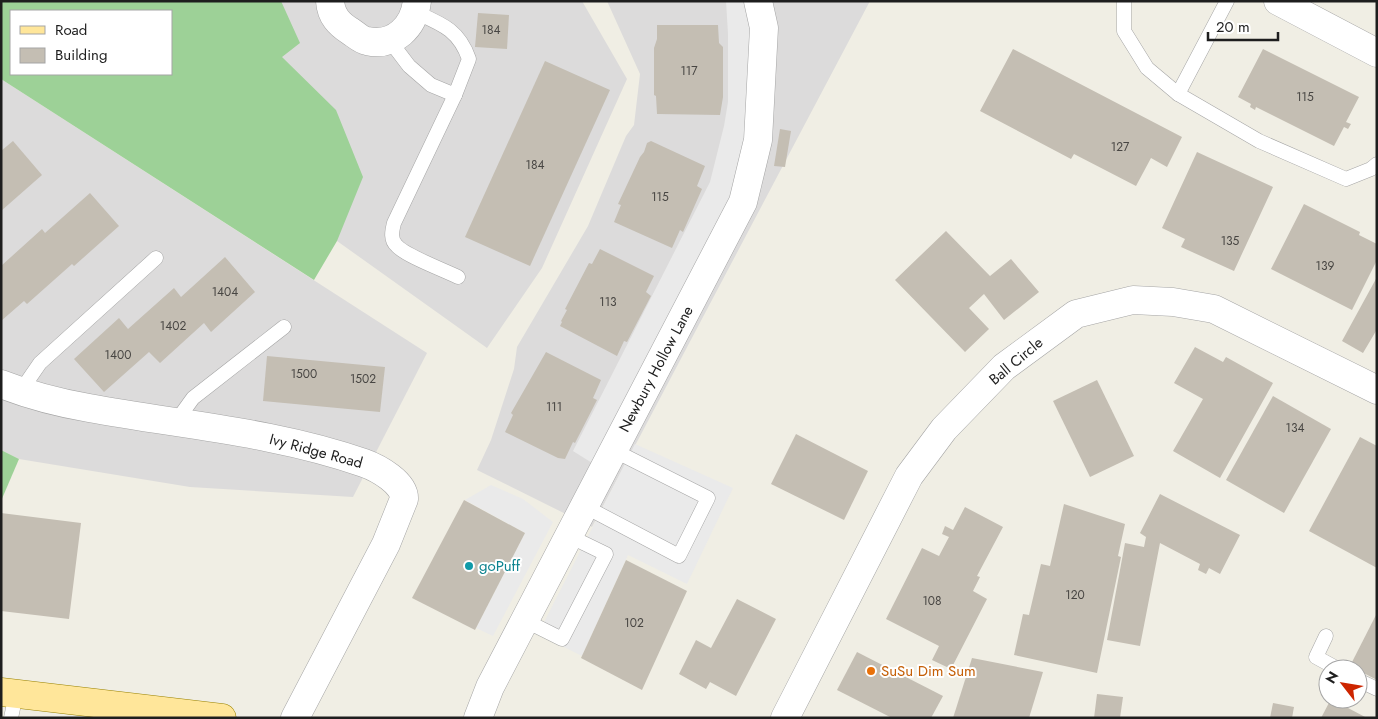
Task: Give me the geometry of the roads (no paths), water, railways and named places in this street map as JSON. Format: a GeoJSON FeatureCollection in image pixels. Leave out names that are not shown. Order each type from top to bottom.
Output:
{"type":"FeatureCollection","features":[{"type":"Feature","properties":{"kind":"main road"},"geometry":{"type":"LineString","coordinates":[[9,701],[81,710],[222,718]]}},
{"type":"Feature","properties":{"kind":"street"},"geometry":{"type":"LineString","coordinates":[[330,1],[330,11],[340,25],[366,41],[390,41],[404,31],[416,7]]}},
{"type":"Feature","properties":{"kind":"street","name":"Newbury Hollow Lane"},"geometry":{"type":"LineString","coordinates":[[478,718],[490,687],[524,620],[742,202],[758,140],[764,28],[758,1]]}},
{"type":"Feature","properties":{"kind":"street"},"geometry":{"type":"LineString","coordinates":[[1278,1],[1377,52]]}},
{"type":"Feature","properties":{"kind":"street","name":"Ball Circle"},"geometry":{"type":"LineString","coordinates":[[785,718],[909,476],[944,429],[1004,367],[1076,314],[1133,300],[1173,302],[1214,308],[1377,390]]}},
{"type":"Feature","properties":{"kind":"street","name":"Ivy Ridge Road"},"geometry":{"type":"LineString","coordinates":[[11,388],[87,408],[288,441],[366,464],[398,482],[404,494],[404,499],[386,544],[294,718]]}},
{"type":"Feature","properties":{"kind":"lane"},"geometry":{"type":"LineString","coordinates":[[1124,1],[1124,31],[1147,68],[1178,94],[1259,141],[1346,179],[1371,169],[1377,164]]}},
{"type":"Feature","properties":{"kind":"lane"},"geometry":{"type":"LineString","coordinates":[[1178,94],[1227,1]]}},
{"type":"Feature","properties":{"kind":"lane"},"geometry":{"type":"LineString","coordinates":[[416,7],[455,33],[466,49],[469,59],[455,95],[394,223],[391,235],[395,245],[405,252],[458,277]]}},
{"type":"Feature","properties":{"kind":"lane"},"geometry":{"type":"LineString","coordinates":[[390,41],[409,66],[431,85],[455,95]]}},
{"type":"Feature","properties":{"kind":"lane"},"geometry":{"type":"LineString","coordinates":[[11,388],[156,258]]}},
{"type":"Feature","properties":{"kind":"lane"},"geometry":{"type":"LineString","coordinates":[[175,423],[193,398],[284,327]]}},
{"type":"Feature","properties":{"kind":"lane"},"geometry":{"type":"LineString","coordinates":[[584,506],[679,556],[708,498],[613,450]]}},
{"type":"Feature","properties":{"kind":"lane"},"geometry":{"type":"LineString","coordinates":[[524,620],[562,639],[606,554],[568,536]]}},
{"type":"Feature","properties":{"kind":"lane"},"geometry":{"type":"LineString","coordinates":[[1320,659],[1316,657],[1326,636]]}},
{"type":"Feature","properties":{"kind":"place","name":"goPuff"},"geometry":{"type":"Point","coordinates":[469,566]}},
{"type":"Feature","properties":{"kind":"place","name":"SuSu Dim Sum"},"geometry":{"type":"Point","coordinates":[871,671]}}]}
